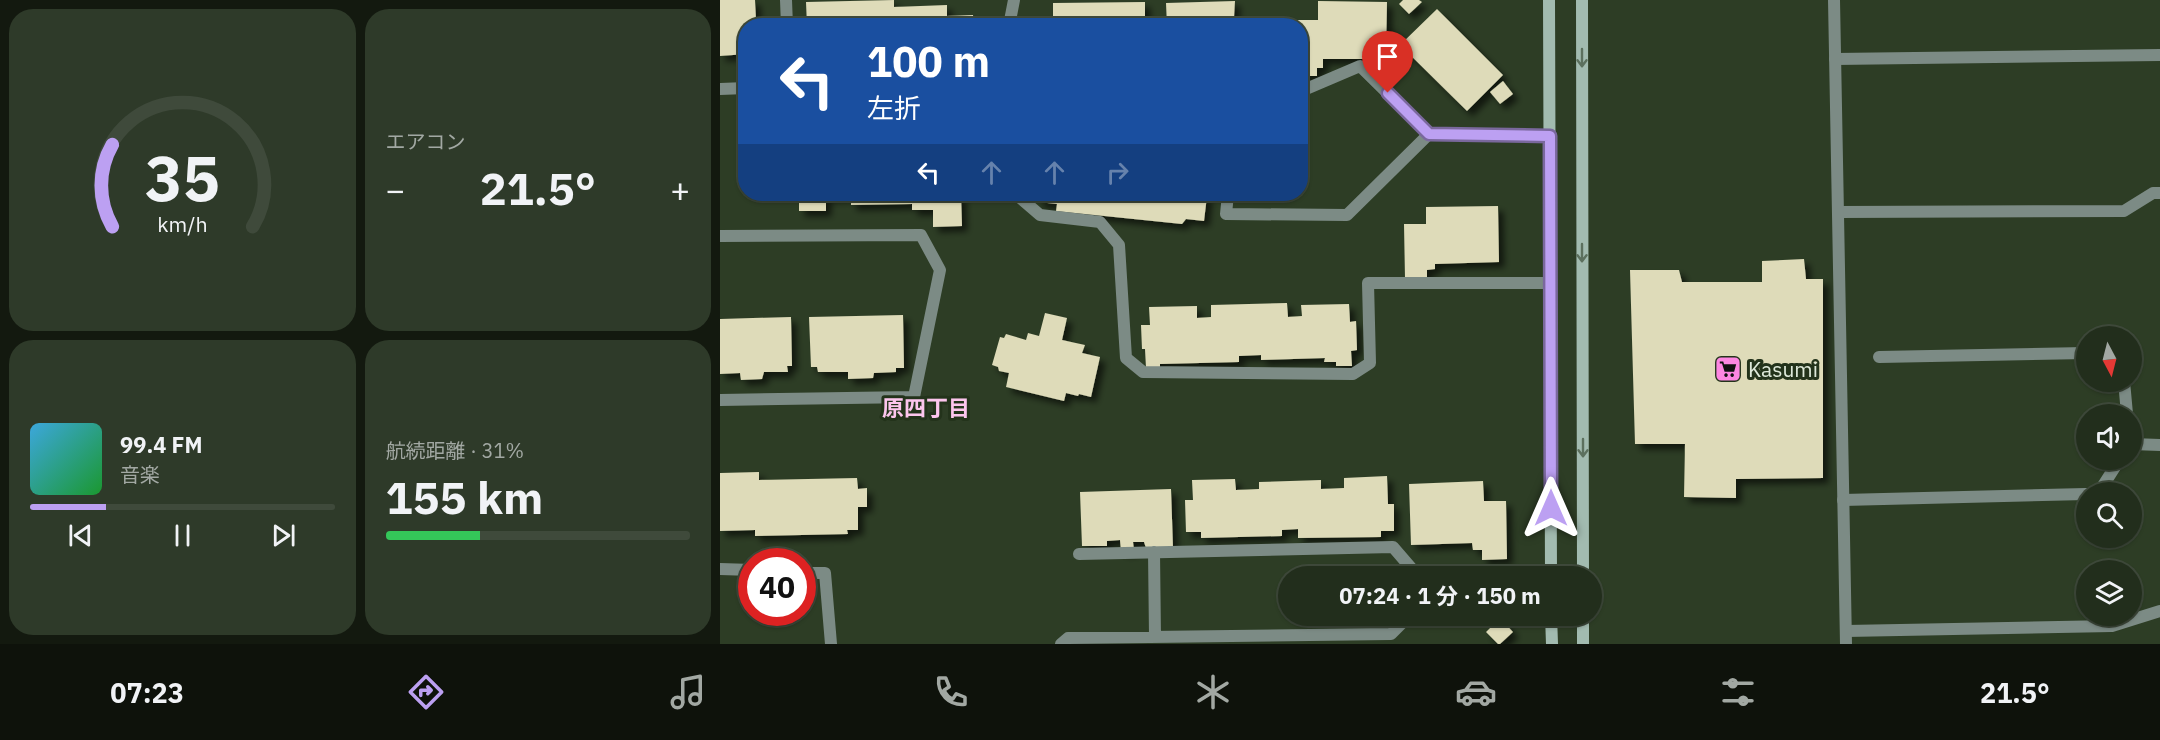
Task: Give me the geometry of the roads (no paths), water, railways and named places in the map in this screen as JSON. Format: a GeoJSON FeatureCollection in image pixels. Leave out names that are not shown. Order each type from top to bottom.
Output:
{"type":"FeatureCollection","features":[{"type":"Feature","properties":{"kind":"street"},"geometry":{"type":"LineString","coordinates":[[786,0],[787,18]]}},
{"type":"Feature","properties":{"kind":"street"},"geometry":{"type":"LineString","coordinates":[[1011,18],[1014,0]]}},
{"type":"Feature","properties":{"kind":"street"},"geometry":{"type":"LineString","coordinates":[[1549,0],[1551,566]]}},
{"type":"Feature","properties":{"kind":"street"},"geometry":{"type":"LineString","coordinates":[[1582,0],[1583,566]]}},
{"type":"Feature","properties":{"kind":"street"},"geometry":{"type":"LineString","coordinates":[[1834,0],[1846,638],[2112,626],[2160,611]]}},
{"type":"Feature","properties":{"kind":"street"},"geometry":{"type":"LineString","coordinates":[[1835,59],[2160,55]]}},
{"type":"Feature","properties":{"kind":"street"},"geometry":{"type":"LineString","coordinates":[[1308,88],[1360,66],[1429,134],[1550,136]]}},
{"type":"Feature","properties":{"kind":"street"},"geometry":{"type":"LineString","coordinates":[[720,89],[738,88]]}},
{"type":"Feature","properties":{"kind":"street"},"geometry":{"type":"LineString","coordinates":[[1227,201],[1226,214],[1347,215],[1429,134]]}},
{"type":"Feature","properties":{"kind":"street"},"geometry":{"type":"LineString","coordinates":[[1838,212],[2124,211],[2152,193],[2160,193]]}},
{"type":"Feature","properties":{"kind":"street"},"geometry":{"type":"LineString","coordinates":[[1024,201],[1040,215],[1100,222],[1119,246],[1126,358],[1143,372],[1353,374],[1370,363],[1368,283],[1550,283]]}},
{"type":"Feature","properties":{"kind":"street"},"geometry":{"type":"LineString","coordinates":[[720,236],[921,235],[940,270],[914,397],[720,400]]}},
{"type":"Feature","properties":{"kind":"street"},"geometry":{"type":"LineString","coordinates":[[1879,357],[2076,353]]}},
{"type":"Feature","properties":{"kind":"street"},"geometry":{"type":"LineString","coordinates":[[2142,444],[2160,445]]}},
{"type":"Feature","properties":{"kind":"street"},"geometry":{"type":"LineString","coordinates":[[1843,500],[2076,494]]}},
{"type":"Feature","properties":{"kind":"street"},"geometry":{"type":"LineString","coordinates":[[1079,554],[1393,547],[1409,566]]}},
{"type":"Feature","properties":{"kind":"street"},"geometry":{"type":"LineString","coordinates":[[1154,552],[1155,637]]}},
{"type":"Feature","properties":{"kind":"street"},"geometry":{"type":"LineString","coordinates":[[720,569],[738,570]]}},
{"type":"Feature","properties":{"kind":"street"},"geometry":{"type":"LineString","coordinates":[[816,573],[825,573],[831,644]]}},
{"type":"Feature","properties":{"kind":"street"},"geometry":{"type":"LineString","coordinates":[[1061,644],[1068,638],[1391,634],[1399,626]]}},
{"type":"Feature","properties":{"kind":"street"},"geometry":{"type":"LineString","coordinates":[[1551,626],[1552,644]]}},
{"type":"Feature","properties":{"kind":"street"},"geometry":{"type":"LineString","coordinates":[[1583,626],[1583,644]]}},
{"type":"Feature","properties":{"kind":"place","name":"Kasumi"},"geometry":{"type":"Point","coordinates":[1728,369]}},
{"type":"Feature","properties":{"kind":"district","name":"原四丁目"},"geometry":{"type":"Point","coordinates":[926,407]}}]}
